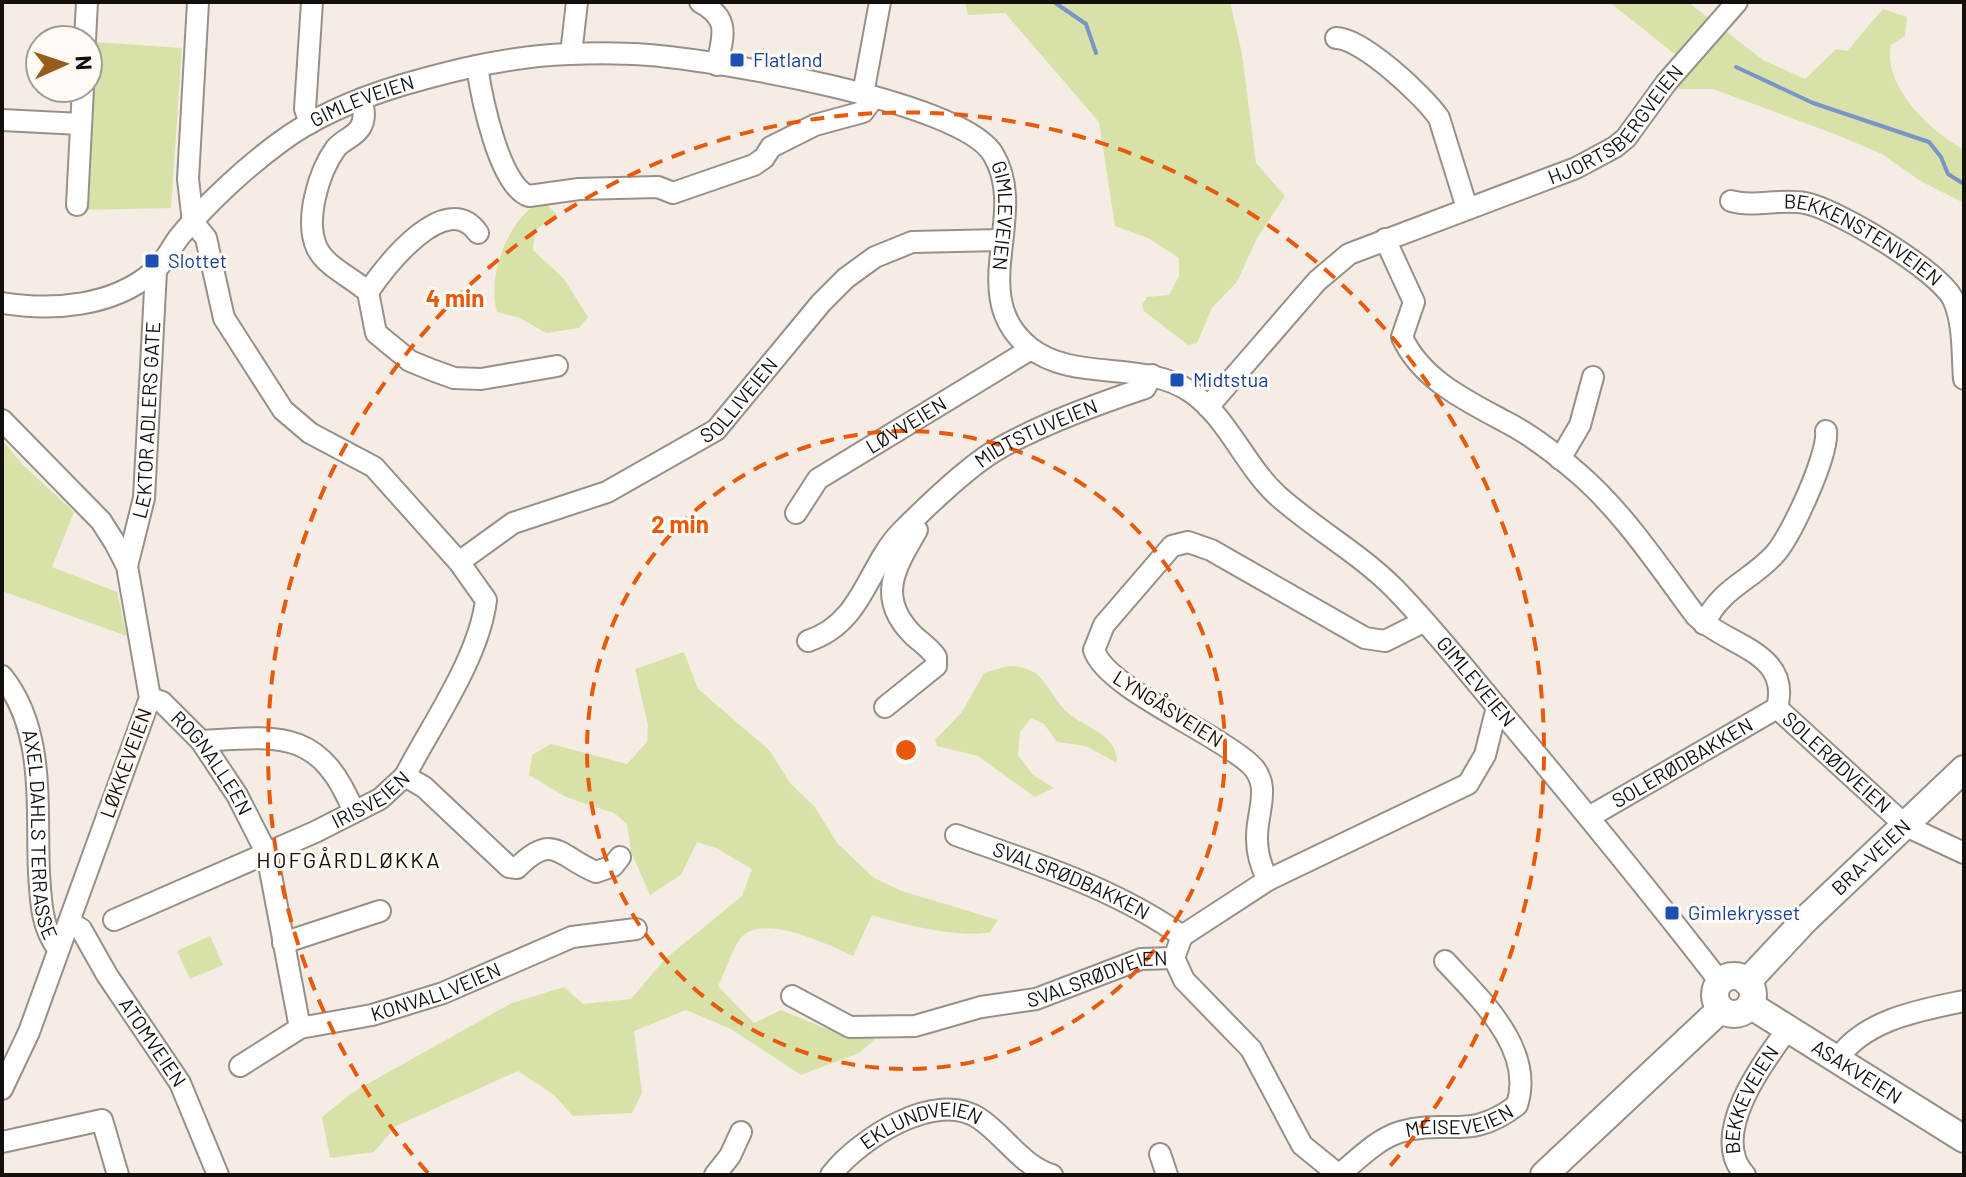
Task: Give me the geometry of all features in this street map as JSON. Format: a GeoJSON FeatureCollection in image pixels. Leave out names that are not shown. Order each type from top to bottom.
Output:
{"type":"FeatureCollection","features":[{"type":"Feature","properties":{"kind":"main road","name":"BRA-VEIEN"},"geometry":{"type":"LineString","coordinates":[[1748,993],[1806,919],[1964,769]]}},
{"type":"Feature","properties":{"kind":"main road"},"geometry":{"type":"LineString","coordinates":[[1733,976],[1748,993],[1740,1013],[1721,1009],[1715,996],[1720,982],[1733,976]]}},
{"type":"Feature","properties":{"kind":"main road","name":"ASAKVEIEN"},"geometry":{"type":"LineString","coordinates":[[1748,993],[1787,1030],[1964,1139]]}},
{"type":"Feature","properties":{"kind":"main road"},"geometry":{"type":"LineString","coordinates":[[1544,1175],[1721,1009]]}},
{"type":"Feature","properties":{"kind":"street"},"geometry":{"type":"LineString","coordinates":[[86,24],[87,2]]}},
{"type":"Feature","properties":{"kind":"street"},"geometry":{"type":"LineString","coordinates":[[193,222],[188,179],[198,2]]}},
{"type":"Feature","properties":{"kind":"street"},"geometry":{"type":"LineString","coordinates":[[310,123],[305,109],[312,2]]}},
{"type":"Feature","properties":{"kind":"street"},"geometry":{"type":"LineString","coordinates":[[571,54],[577,2]]}},
{"type":"Feature","properties":{"kind":"street"},"geometry":{"type":"LineString","coordinates":[[700,2],[715,11],[723,23],[717,65]]}},
{"type":"Feature","properties":{"kind":"street"},"geometry":{"type":"LineString","coordinates":[[477,66],[492,135],[521,194],[529,196],[579,189],[658,187],[673,193],[754,165],[764,158],[771,147],[815,125],[863,112],[868,96],[880,2]]}},
{"type":"Feature","properties":{"kind":"street","name":"HJORTSBERGVEIEN"},"geometry":{"type":"LineString","coordinates":[[1208,407],[1317,281],[1349,254],[1576,168],[1615,147],[1737,2]]}},
{"type":"Feature","properties":{"kind":"street"},"geometry":{"type":"LineString","coordinates":[[1336,38],[1345,38],[1368,50],[1431,106],[1439,118],[1467,208]]}},
{"type":"Feature","properties":{"kind":"street","name":"GIMLEVEIEN"},"geometry":{"type":"LineString","coordinates":[[2,303],[33,308],[68,306],[126,288],[156,271],[193,222],[277,144],[310,123],[361,99],[514,58],[571,54],[649,55],[717,65],[868,96],[939,118],[969,131],[989,149],[1005,192],[998,295],[1005,316],[1031,349],[1057,362],[1152,375],[1183,387],[1208,407],[1276,494],[1382,577],[1423,622],[1589,817],[1720,982]]}},
{"type":"Feature","properties":{"kind":"street"},"geometry":{"type":"LineString","coordinates":[[361,99],[364,118],[359,129],[338,146],[325,167],[313,230],[317,248],[329,263],[368,292],[376,333],[390,348],[432,370],[465,380],[510,376],[557,366]]}},
{"type":"Feature","properties":{"kind":"street"},"geometry":{"type":"LineString","coordinates":[[77,205],[82,104]]}},
{"type":"Feature","properties":{"kind":"street"},"geometry":{"type":"LineString","coordinates":[[2,120],[81,124]]}},
{"type":"Feature","properties":{"kind":"street","name":"BEKKENSTENVEIEN"},"geometry":{"type":"LineString","coordinates":[[1731,201],[1743,204],[1800,202],[1840,214],[1944,286],[1957,311],[1964,379]]}},
{"type":"Feature","properties":{"kind":"street"},"geometry":{"type":"LineString","coordinates":[[368,292],[396,253],[425,229],[461,220],[472,224],[478,233]]}},
{"type":"Feature","properties":{"kind":"street","name":"IRISVEIEN"},"geometry":{"type":"LineString","coordinates":[[114,920],[267,854],[389,794],[405,776],[462,668],[484,618],[486,600],[459,562],[374,467],[310,433],[283,410],[224,318],[206,238],[193,222]]}},
{"type":"Feature","properties":{"kind":"street","name":"SOLERØDVEIEN"},"geometry":{"type":"LineString","coordinates":[[1385,239],[1414,302],[1403,329],[1407,349],[1460,399],[1506,421],[1560,459],[1605,499],[1704,624],[1757,652],[1769,663],[1780,687],[1777,708],[1906,826],[1964,853]]}},
{"type":"Feature","properties":{"kind":"street","name":"SOLLIVEIEN"},"geometry":{"type":"LineString","coordinates":[[459,562],[513,523],[607,492],[658,467],[716,430],[821,303],[846,278],[875,257],[912,242],[1001,240]]}},
{"type":"Feature","properties":{"kind":"street","name":"LEKTOR ADLERS GATE"},"geometry":{"type":"LineString","coordinates":[[127,566],[144,498],[156,271]]}},
{"type":"Feature","properties":{"kind":"street","name":"LØVVEIEN"},"geometry":{"type":"LineString","coordinates":[[796,513],[818,479],[1031,349]]}},
{"type":"Feature","properties":{"kind":"street","name":"MIDTSTUVEIEN"},"geometry":{"type":"LineString","coordinates":[[808,641],[818,638],[849,613],[862,598],[898,536],[992,453],[1145,388],[1152,375]]}},
{"type":"Feature","properties":{"kind":"street"},"geometry":{"type":"LineString","coordinates":[[1560,459],[1580,425],[1593,377]]}},
{"type":"Feature","properties":{"kind":"street","name":"LØKKEVEIEN"},"geometry":{"type":"LineString","coordinates":[[2,420],[101,521],[127,566],[150,698],[29,1032],[2,1089]]}},
{"type":"Feature","properties":{"kind":"street"},"geometry":{"type":"LineString","coordinates":[[1704,624],[1713,607],[1735,583],[1770,559],[1782,546],[1825,451],[1826,431]]}},
{"type":"Feature","properties":{"kind":"street","name":"MIDTSTUVEIEN"},"geometry":{"type":"LineString","coordinates":[[885,707],[936,666],[936,657],[899,618],[890,599],[890,590],[904,551],[928,508]]}},
{"type":"Feature","properties":{"kind":"street","name":"LYNGÅSVEIEN"},"geometry":{"type":"LineString","coordinates":[[1268,880],[1258,857],[1256,838],[1263,787],[1259,775],[1216,738],[1108,672],[1094,650],[1104,625],[1172,546],[1188,542],[1211,550],[1365,638],[1385,641],[1423,622]]}},
{"type":"Feature","properties":{"kind":"street","name":"AXEL DAHLS TERRASSE"},"geometry":{"type":"LineString","coordinates":[[2,676],[28,723],[34,751],[41,905],[46,932],[58,949]]}},
{"type":"Feature","properties":{"kind":"street","name":"ROGNALLEEN"},"geometry":{"type":"LineString","coordinates":[[150,698],[162,702],[201,741],[237,795],[267,854],[300,1028]]}},
{"type":"Feature","properties":{"kind":"street","name":"SVALSRØDVEIEN"},"geometry":{"type":"LineString","coordinates":[[792,996],[850,1027],[915,1026],[981,1007],[1036,999],[1131,962],[1174,958],[1182,936],[1268,880],[1468,784],[1485,755],[1497,707]]}},
{"type":"Feature","properties":{"kind":"street","name":"SOLERØDBAKKEN"},"geometry":{"type":"LineString","coordinates":[[1589,817],[1777,708]]}},
{"type":"Feature","properties":{"kind":"street"},"geometry":{"type":"LineString","coordinates":[[201,741],[291,739],[323,762],[354,812]]}},
{"type":"Feature","properties":{"kind":"street"},"geometry":{"type":"LineString","coordinates":[[405,776],[424,787],[509,867],[517,868],[538,849],[550,848],[567,854],[596,872],[613,866],[620,857]]}},
{"type":"Feature","properties":{"kind":"street","name":"SVALSRØDBAKKEN"},"geometry":{"type":"LineString","coordinates":[[956,835],[1062,872],[1156,917],[1182,936]]}},
{"type":"Feature","properties":{"kind":"street"},"geometry":{"type":"LineString","coordinates":[[283,943],[380,911]]}},
{"type":"Feature","properties":{"kind":"street","name":"ATOMVEIEN"},"geometry":{"type":"LineString","coordinates":[[69,922],[81,929],[107,975],[180,1083],[218,1175]]}},
{"type":"Feature","properties":{"kind":"street","name":"KONVALLVEIEN"},"geometry":{"type":"LineString","coordinates":[[240,1066],[300,1028],[372,1015],[443,993],[572,937],[636,929]]}},
{"type":"Feature","properties":{"kind":"street","name":"MEISEVEIEN"},"geometry":{"type":"LineString","coordinates":[[1174,958],[1184,980],[1251,1049],[1302,1145],[1339,1175],[1391,1136],[1403,1131],[1472,1128],[1495,1120],[1517,1105],[1522,1078],[1514,1049],[1497,1021],[1445,961]]}},
{"type":"Feature","properties":{"kind":"street"},"geometry":{"type":"LineString","coordinates":[[1837,1060],[1860,1034],[1930,1008],[1964,1001]]}},
{"type":"Feature","properties":{"kind":"street","name":"BEKKEVEIEN"},"geometry":{"type":"LineString","coordinates":[[1745,1175],[1737,1166],[1734,1140],[1739,1109],[1762,1064],[1787,1030]]}},
{"type":"Feature","properties":{"kind":"street","name":"EKLUNDVEIEN"},"geometry":{"type":"LineString","coordinates":[[831,1175],[857,1146],[925,1111],[942,1109],[955,1109],[980,1118],[1025,1160],[1052,1175]]}},
{"type":"Feature","properties":{"kind":"street"},"geometry":{"type":"LineString","coordinates":[[2,1142],[98,1118],[105,1123],[118,1175]]}},
{"type":"Feature","properties":{"kind":"street"},"geometry":{"type":"LineString","coordinates":[[715,1175],[730,1156],[741,1132]]}},
{"type":"Feature","properties":{"kind":"street"},"geometry":{"type":"LineString","coordinates":[[1160,1154],[1167,1175]]}},
{"type":"Feature","properties":{"kind":"green space"},"geometry":{"type":"Polygon","coordinates":[[[965,2],[1230,2],[1242,54],[1256,163],[1285,196],[1257,238],[1237,282],[1212,308],[1197,343],[1188,345],[1144,311],[1142,305],[1147,297],[1169,295],[1179,276],[1179,258],[1148,238],[1115,226],[1099,122],[1005,13],[968,15],[965,2]]]}},
{"type":"Feature","properties":{"kind":"green space"},"geometry":{"type":"Polygon","coordinates":[[[1609,2],[1688,2],[1763,60],[1805,79],[1836,49],[1847,51],[1883,9],[1907,17],[1905,36],[1891,45],[1890,60],[1894,76],[1901,91],[1924,120],[1964,149],[1964,203],[1922,182],[1882,154],[1837,135],[1713,89],[1679,89],[1676,55],[1609,2]]]}},
{"type":"Feature","properties":{"kind":"green space"},"geometry":{"type":"Polygon","coordinates":[[[104,43],[182,48],[171,208],[85,210],[91,104],[104,104],[104,43]]]}},
{"type":"Feature","properties":{"kind":"green space"},"geometry":{"type":"Polygon","coordinates":[[[535,205],[547,205],[557,214],[535,231],[533,250],[564,279],[588,317],[579,328],[546,333],[520,318],[497,312],[495,283],[501,253],[515,225],[535,205]]]}},
{"type":"Feature","properties":{"kind":"green space"},"geometry":{"type":"Polygon","coordinates":[[[2,440],[23,465],[74,512],[52,567],[117,592],[127,636],[2,591],[2,440]]]}},
{"type":"Feature","properties":{"kind":"green space"},"geometry":{"type":"Polygon","coordinates":[[[684,652],[698,689],[770,751],[790,783],[815,807],[837,843],[874,878],[902,891],[998,920],[990,932],[948,932],[872,915],[853,956],[779,929],[750,931],[737,944],[718,986],[754,1023],[781,1010],[827,1029],[875,1039],[859,1053],[801,1075],[731,1029],[686,1010],[634,1031],[642,1093],[632,1113],[573,1116],[554,1095],[518,1071],[396,1126],[374,1152],[330,1158],[322,1117],[353,1092],[512,1003],[564,987],[583,1004],[631,999],[665,959],[742,896],[752,869],[716,848],[697,842],[681,875],[650,895],[631,852],[627,824],[614,813],[566,797],[529,775],[532,755],[551,744],[627,764],[647,742],[648,725],[635,669],[684,652]]]}},
{"type":"Feature","properties":{"kind":"green space"},"geometry":{"type":"Polygon","coordinates":[[[1008,666],[1029,670],[1042,679],[1063,708],[1105,737],[1115,752],[1117,763],[1086,746],[1057,742],[1044,724],[1031,718],[1020,732],[1018,755],[1033,775],[1054,788],[1035,797],[978,756],[937,746],[935,740],[962,712],[984,673],[1008,666]]]}},
{"type":"Feature","properties":{"kind":"green space"},"geometry":{"type":"Polygon","coordinates":[[[210,936],[223,965],[190,979],[177,951],[210,936]]]}},
{"type":"Feature","properties":{"kind":"waterway"},"geometry":{"type":"LineString","coordinates":[[1054,2],[1086,24],[1096,53]]}},
{"type":"Feature","properties":{"kind":"waterway"},"geometry":{"type":"LineString","coordinates":[[1736,67],[1813,103],[1929,142],[1941,157],[1948,174],[1964,184]]}},
{"type":"Feature","properties":{"kind":"place","name":"Flatland"},"geometry":{"type":"Point","coordinates":[737,60]}},
{"type":"Feature","properties":{"kind":"place","name":"Slottet"},"geometry":{"type":"Point","coordinates":[152,261]}},
{"type":"Feature","properties":{"kind":"place","name":"Midtstua"},"geometry":{"type":"Point","coordinates":[1177,380]}},
{"type":"Feature","properties":{"kind":"place","name":"Gimlekrysset"},"geometry":{"type":"Point","coordinates":[1672,913]}},
{"type":"Feature","properties":{"kind":"district","name":"HOFGÅRDLØKKA"},"geometry":{"type":"Point","coordinates":[349,860]}}]}
